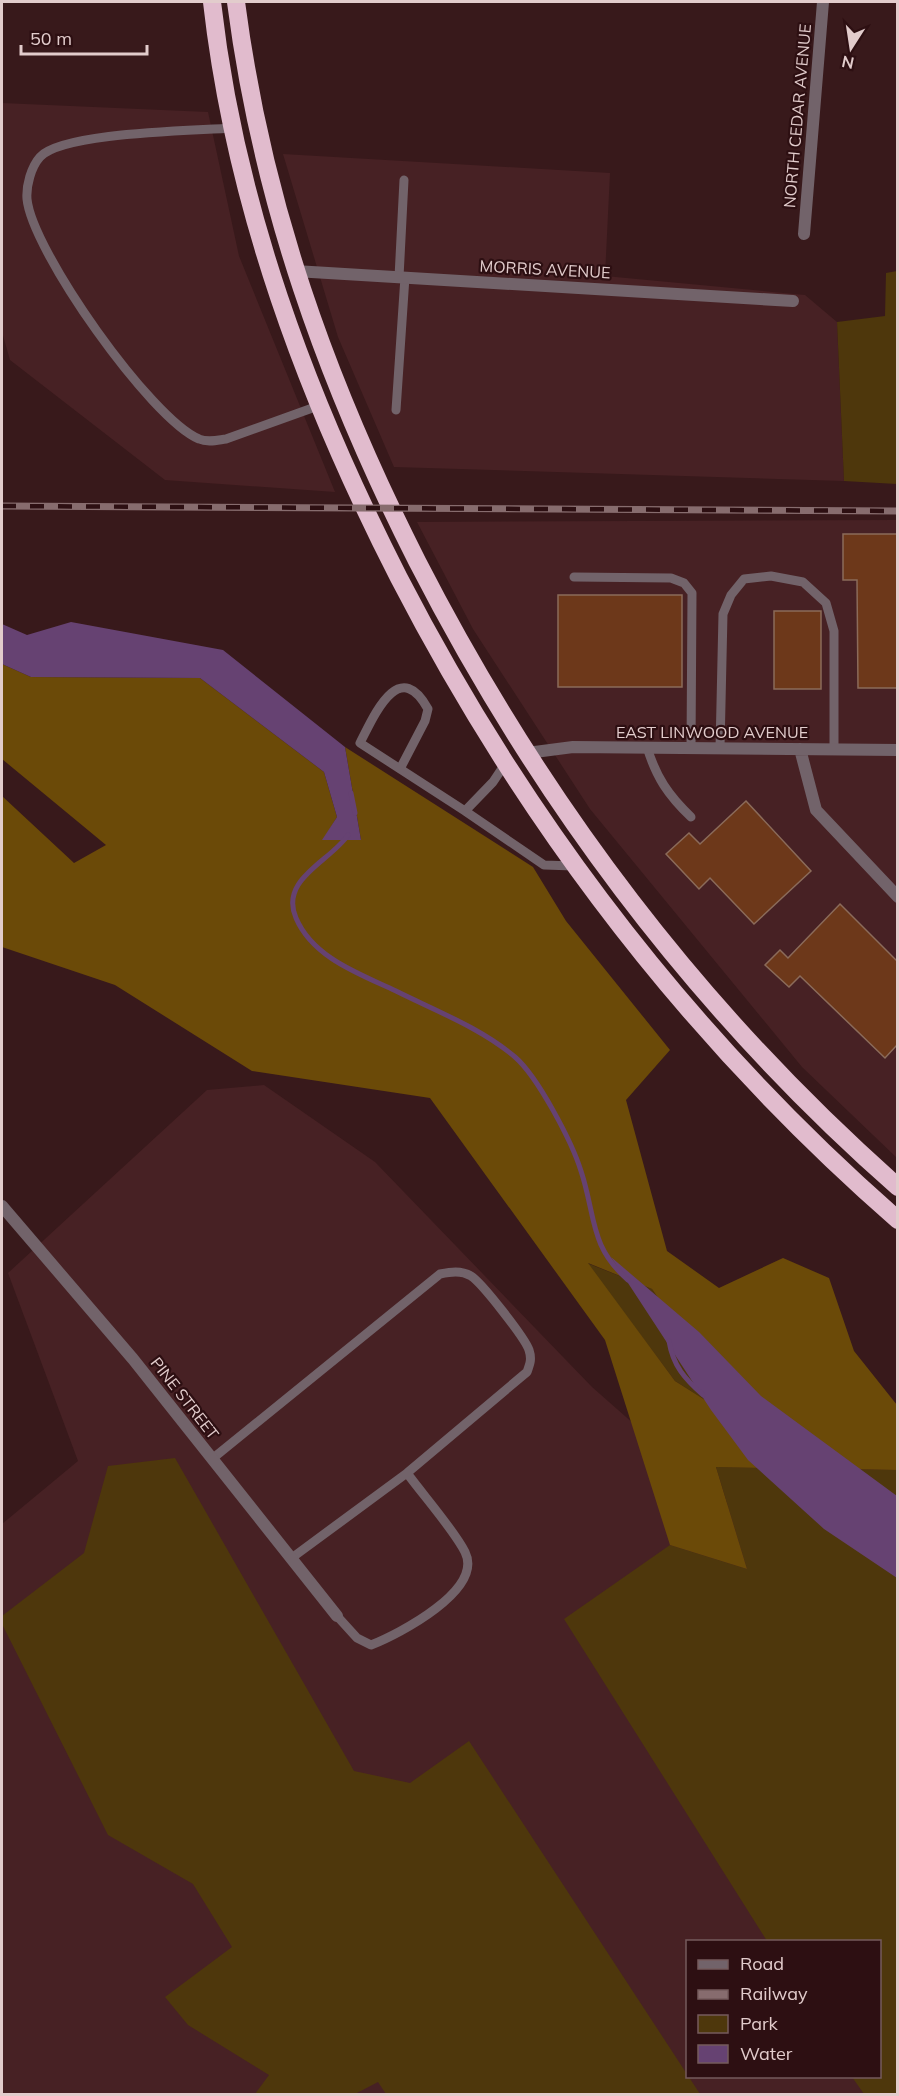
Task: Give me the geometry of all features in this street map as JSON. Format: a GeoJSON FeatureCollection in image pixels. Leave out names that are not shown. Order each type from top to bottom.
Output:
{"type":"FeatureCollection","features":[{"type":"Feature","properties":{"kind":"highway"},"geometry":{"type":"LineString","coordinates":[[212,2],[232,128],[275,289],[318,406],[370,522],[424,626],[477,720],[505,764],[574,866],[664,982],[788,1117],[897,1220]]}},
{"type":"Feature","properties":{"kind":"highway"},"geometry":{"type":"LineString","coordinates":[[236,2],[252,102],[265,163],[295,271],[339,394],[384,496],[460,643],[526,753],[574,824],[686,971],[810,1107],[897,1186]]}},
{"type":"Feature","properties":{"kind":"street","name":"NORTH CEDAR AVENUE"},"geometry":{"type":"LineString","coordinates":[[804,234],[823,2]]}},
{"type":"Feature","properties":{"kind":"street","name":"MORRIS AVENUE"},"geometry":{"type":"LineString","coordinates":[[295,271],[793,301]]}},
{"type":"Feature","properties":{"kind":"street","name":"EAST LINWOOD AVENUE"},"geometry":{"type":"LineString","coordinates":[[526,753],[562,747],[897,750]]}},
{"type":"Feature","properties":{"kind":"street"},"geometry":{"type":"LineString","coordinates":[[800,749],[816,810],[897,897]]}},
{"type":"Feature","properties":{"kind":"street","name":"PINE STREET"},"geometry":{"type":"LineString","coordinates":[[2,1206],[133,1359],[293,1557],[337,1616]]}},
{"type":"Feature","properties":{"kind":"lane"},"geometry":{"type":"LineString","coordinates":[[232,128],[92,138],[63,145],[41,156],[29,176],[27,200],[41,241],[84,314],[124,366],[173,422],[200,440],[211,441],[226,439],[318,406]]}},
{"type":"Feature","properties":{"kind":"lane"},"geometry":{"type":"LineString","coordinates":[[396,410],[404,180]]}},
{"type":"Feature","properties":{"kind":"lane"},"geometry":{"type":"LineString","coordinates":[[720,748],[723,614],[731,594],[744,579],[771,576],[803,582],[826,603],[834,631],[834,749]]}},
{"type":"Feature","properties":{"kind":"lane"},"geometry":{"type":"LineString","coordinates":[[574,577],[670,578],[684,583],[692,593],[691,748]]}},
{"type":"Feature","properties":{"kind":"lane"},"geometry":{"type":"LineString","coordinates":[[400,769],[425,721],[428,709],[418,693],[410,688],[397,689],[387,695],[379,705],[360,743],[544,865],[574,866]]}},
{"type":"Feature","properties":{"kind":"lane"},"geometry":{"type":"LineString","coordinates":[[647,747],[655,774],[664,788],[691,817]]}},
{"type":"Feature","properties":{"kind":"lane"},"geometry":{"type":"LineString","coordinates":[[465,811],[493,782],[505,764]]}},
{"type":"Feature","properties":{"kind":"lane"},"geometry":{"type":"LineString","coordinates":[[212,1459],[440,1274],[455,1271],[471,1276],[489,1294],[528,1348],[531,1361],[527,1372],[407,1473],[293,1557]]}},
{"type":"Feature","properties":{"kind":"lane"},"geometry":{"type":"LineString","coordinates":[[337,1616],[357,1638],[371,1645],[393,1636],[454,1594],[465,1580],[468,1570],[466,1553],[407,1473]]}},
{"type":"Feature","properties":{"kind":"shaded area"},"geometry":{"type":"Polygon","coordinates":[[[2,103],[208,112],[239,256],[335,492],[165,480],[10,360],[2,332],[2,103]]]}},
{"type":"Feature","properties":{"kind":"shaded area"},"geometry":{"type":"Polygon","coordinates":[[[283,154],[610,173],[605,276],[805,295],[837,322],[844,481],[394,467],[338,337],[283,154]]]}},
{"type":"Feature","properties":{"kind":"shaded area"},"geometry":{"type":"Polygon","coordinates":[[[897,520],[897,1158],[802,1067],[590,809],[473,629],[417,522],[897,520]]]}},
{"type":"Feature","properties":{"kind":"shaded area"},"geometry":{"type":"Polygon","coordinates":[[[2,664],[31,677],[200,678],[324,772],[337,817],[323,840],[361,840],[345,747],[533,867],[566,921],[670,1050],[626,1100],[667,1251],[719,1288],[783,1258],[829,1278],[854,1351],[897,1405],[897,1470],[840,1469],[715,1382],[652,1289],[588,1263],[675,1381],[815,1469],[716,1467],[747,1569],[670,1545],[605,1340],[430,1098],[252,1071],[115,985],[2,947],[2,796],[74,863],[106,845],[2,759],[2,664]]]}},
{"type":"Feature","properties":{"kind":"shaded area"},"geometry":{"type":"Polygon","coordinates":[[[264,1085],[375,1162],[592,1387],[719,1499],[869,1597],[897,2094],[2,2094],[2,1524],[78,1461],[8,1273],[207,1090],[264,1085]]]}},
{"type":"Feature","properties":{"kind":"green space"},"geometry":{"type":"Polygon","coordinates":[[[897,271],[897,484],[844,481],[837,322],[885,316],[886,273],[897,271]]]}},
{"type":"Feature","properties":{"kind":"green space"},"geometry":{"type":"Polygon","coordinates":[[[587,1263],[652,1289],[715,1382],[840,1469],[897,1470],[897,2094],[864,2094],[853,2078],[881,2078],[881,1940],[766,1940],[564,1619],[670,1545],[747,1569],[716,1467],[813,1468],[675,1381],[587,1263]]]}},
{"type":"Feature","properties":{"kind":"green space"},"geometry":{"type":"Polygon","coordinates":[[[175,1458],[354,1771],[410,1783],[469,1741],[686,2073],[686,2078],[690,2078],[700,2094],[386,2094],[378,2082],[355,2094],[255,2094],[269,2075],[188,2025],[165,1997],[232,1947],[193,1884],[108,1835],[2,1624],[2,1616],[84,1553],[108,1466],[175,1458]]]}},
{"type":"Feature","properties":{"kind":"water"},"geometry":{"type":"Polygon","coordinates":[[[71,622],[223,650],[345,747],[361,840],[322,840],[337,817],[324,772],[200,678],[31,677],[2,664],[2,624],[27,635],[71,622]]]}},
{"type":"Feature","properties":{"kind":"water"},"geometry":{"type":"Polygon","coordinates":[[[611,1257],[699,1332],[761,1396],[897,1496],[897,1578],[824,1529],[748,1460],[711,1410],[611,1257]]]}},
{"type":"Feature","properties":{"kind":"building"},"geometry":{"type":"Polygon","coordinates":[[[843,534],[897,534],[897,688],[858,688],[857,580],[843,580],[843,534]]]}},
{"type":"Feature","properties":{"kind":"building"},"geometry":{"type":"Polygon","coordinates":[[[558,595],[682,595],[682,687],[558,687],[558,595]]]}},
{"type":"Feature","properties":{"kind":"building"},"geometry":{"type":"Polygon","coordinates":[[[774,611],[821,611],[821,689],[774,689],[774,611]]]}},
{"type":"Feature","properties":{"kind":"building"},"geometry":{"type":"Polygon","coordinates":[[[746,801],[811,871],[754,924],[710,878],[699,889],[666,854],[689,833],[700,844],[746,801]]]}},
{"type":"Feature","properties":{"kind":"building"},"geometry":{"type":"Polygon","coordinates":[[[840,904],[897,961],[897,1045],[885,1058],[800,976],[789,987],[765,965],[780,950],[788,958],[840,904]]]}},
{"type":"Feature","properties":{"kind":"waterway"},"geometry":{"type":"LineString","coordinates":[[351,793],[355,813]]}},
{"type":"Feature","properties":{"kind":"waterway"},"geometry":{"type":"LineString","coordinates":[[348,835],[300,881],[295,892],[293,904],[296,918],[304,932],[314,944],[339,963],[488,1037],[524,1066],[544,1094],[577,1159],[586,1187],[595,1230],[606,1255],[628,1280]]}},
{"type":"Feature","properties":{"kind":"waterway"},"geometry":{"type":"LineString","coordinates":[[669,1341],[673,1358],[681,1371],[703,1395]]}},
{"type":"Feature","properties":{"kind":"railway"},"geometry":{"type":"LineString","coordinates":[[2,506],[898,511]]}}]}
